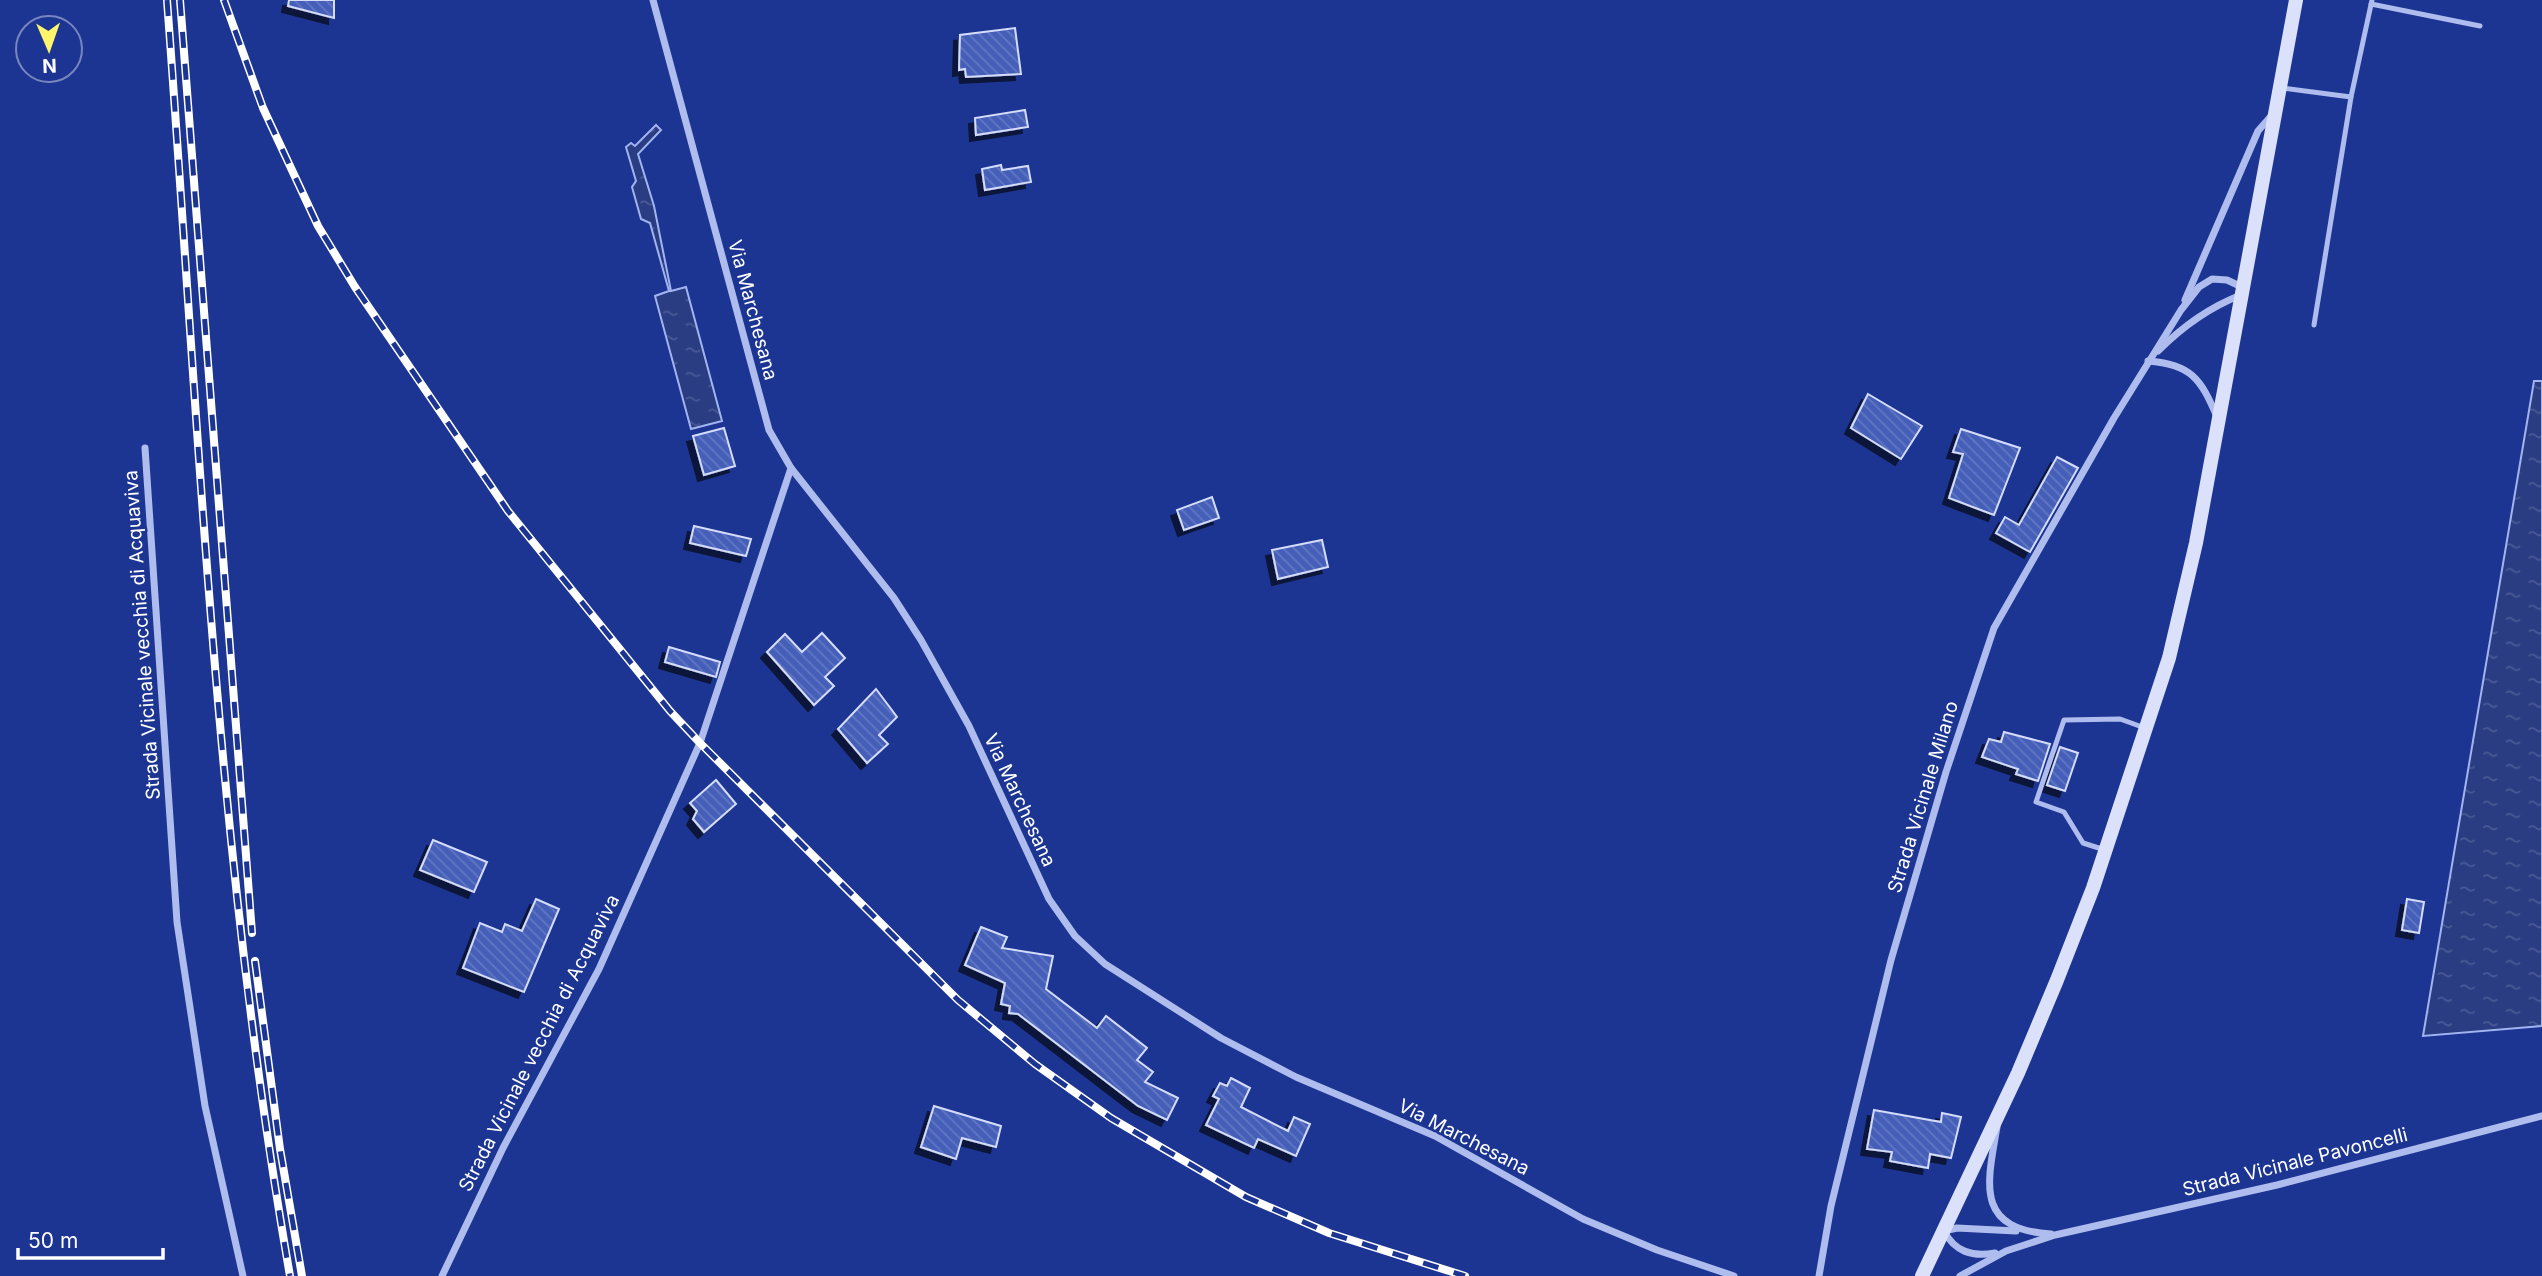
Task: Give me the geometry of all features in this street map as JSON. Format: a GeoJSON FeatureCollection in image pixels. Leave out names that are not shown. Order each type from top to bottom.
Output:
{"type":"FeatureCollection","features":[{"type":"Feature","properties":{"kind":"main road"},"geometry":{"type":"LineString","coordinates":[[1922,1276],[2000,1114],[2053,989],[2106,850],[2180,614],[2297,0]]}},
{"type":"Feature","properties":{"kind":"street","name":"Via Marchesana"},"geometry":{"type":"LineString","coordinates":[[653,0],[769,430],[790,468],[894,597],[921,640],[969,726],[1049,899],[1075,936],[1105,964],[1220,1038],[1296,1077],[1435,1136],[1583,1219],[1657,1250],[1734,1276]]}},
{"type":"Feature","properties":{"kind":"street"},"geometry":{"type":"LineString","coordinates":[[2180,310],[2258,131],[2278,107]]}},
{"type":"Feature","properties":{"kind":"street"},"geometry":{"type":"LineString","coordinates":[[2212,279],[2227,280],[2243,291],[2173,335],[2148,361],[2180,310],[2199,287],[2212,279]]}},
{"type":"Feature","properties":{"kind":"street"},"geometry":{"type":"LineString","coordinates":[[2148,361],[2169,363],[2193,374],[2207,392],[2218,420]]}},
{"type":"Feature","properties":{"kind":"street","name":"Strada Vicinale Milano"},"geometry":{"type":"LineString","coordinates":[[1819,1276],[1831,1206],[1891,960],[1980,665],[2013,594],[2148,361]]}},
{"type":"Feature","properties":{"kind":"street","name":"Strada Vicinale vecchia di Acquaviva"},"geometry":{"type":"LineString","coordinates":[[145,448],[177,922],[205,1106],[243,1276]]}},
{"type":"Feature","properties":{"kind":"street","name":"Strada Vicinale vecchia di Acquaviva"},"geometry":{"type":"LineString","coordinates":[[442,1276],[503,1148],[599,970],[700,743],[790,468]]}},
{"type":"Feature","properties":{"kind":"street"},"geometry":{"type":"LineString","coordinates":[[2000,1114],[1987,1184],[1990,1201],[1999,1215],[2020,1231]]}},
{"type":"Feature","properties":{"kind":"street","name":"Strada Vicinale Pavoncelli"},"geometry":{"type":"LineString","coordinates":[[1960,1276],[2006,1251],[2055,1235],[2277,1185],[2542,1116]]}},
{"type":"Feature","properties":{"kind":"street","name":"Strada Vicinale Pavoncelli"},"geometry":{"type":"LineString","coordinates":[[1944,1231],[1957,1228],[2055,1235]]}},
{"type":"Feature","properties":{"kind":"street"},"geometry":{"type":"LineString","coordinates":[[1944,1231],[1954,1247],[1965,1253],[1977,1255],[2006,1251]]}},
{"type":"Feature","properties":{"kind":"lane"},"geometry":{"type":"LineString","coordinates":[[2314,325],[2351,97],[2371,2],[2480,26]]}},
{"type":"Feature","properties":{"kind":"lane"},"geometry":{"type":"LineString","coordinates":[[2281,88],[2351,97]]}},
{"type":"Feature","properties":{"kind":"lane"},"geometry":{"type":"LineString","coordinates":[[2106,850],[2083,843],[2064,812],[2036,802],[2064,720],[2120,719],[2146,728]]}},
{"type":"Feature","properties":{"kind":"water"},"geometry":{"type":"Polygon","coordinates":[[[656,125],[661,130],[638,154],[654,206],[671,291],[686,287],[722,421],[691,429],[655,296],[669,291],[650,223],[641,219],[632,187],[636,181],[626,147],[631,143],[635,146],[656,125]]]}},
{"type":"Feature","properties":{"kind":"water"},"geometry":{"type":"Polygon","coordinates":[[[2534,381],[2542,381],[2542,1026],[2423,1036],[2534,381]]]}},
{"type":"Feature","properties":{"kind":"building"},"geometry":{"type":"Polygon","coordinates":[[[289,0],[334,0],[334,18],[288,6],[289,0]]]}},
{"type":"Feature","properties":{"kind":"building"},"geometry":{"type":"Polygon","coordinates":[[[1015,28],[1021,74],[966,77],[965,69],[959,70],[960,35],[1015,28]]]}},
{"type":"Feature","properties":{"kind":"building"},"geometry":{"type":"Polygon","coordinates":[[[1025,110],[1028,127],[976,135],[975,118],[1025,110]]]}},
{"type":"Feature","properties":{"kind":"building"},"geometry":{"type":"Polygon","coordinates":[[[1001,165],[1002,170],[1028,166],[1031,182],[985,190],[982,169],[1001,165]]]}},
{"type":"Feature","properties":{"kind":"building"},"geometry":{"type":"Polygon","coordinates":[[[1868,394],[1922,426],[1901,459],[1851,428],[1868,394]]]}},
{"type":"Feature","properties":{"kind":"building"},"geometry":{"type":"Polygon","coordinates":[[[724,428],[735,466],[704,475],[693,436],[724,428]]]}},
{"type":"Feature","properties":{"kind":"building"},"geometry":{"type":"Polygon","coordinates":[[[1961,429],[2020,448],[1994,515],[1949,498],[1963,454],[1953,452],[1961,429]]]}},
{"type":"Feature","properties":{"kind":"building"},"geometry":{"type":"Polygon","coordinates":[[[2057,457],[2078,468],[2030,552],[1996,533],[2005,517],[2019,525],[2057,457]]]}},
{"type":"Feature","properties":{"kind":"building"},"geometry":{"type":"Polygon","coordinates":[[[1212,497],[1219,518],[1184,530],[1177,510],[1212,497]]]}},
{"type":"Feature","properties":{"kind":"building"},"geometry":{"type":"Polygon","coordinates":[[[694,526],[751,539],[746,556],[690,543],[694,526]]]}},
{"type":"Feature","properties":{"kind":"building"},"geometry":{"type":"Polygon","coordinates":[[[1322,540],[1328,567],[1278,579],[1272,550],[1322,540]]]}},
{"type":"Feature","properties":{"kind":"building"},"geometry":{"type":"Polygon","coordinates":[[[822,633],[845,658],[825,677],[834,686],[814,705],[767,652],[785,634],[802,652],[822,633]]]}},
{"type":"Feature","properties":{"kind":"building"},"geometry":{"type":"Polygon","coordinates":[[[669,647],[720,662],[716,677],[665,662],[669,647]]]}},
{"type":"Feature","properties":{"kind":"building"},"geometry":{"type":"Polygon","coordinates":[[[876,689],[897,717],[879,735],[888,744],[867,763],[838,729],[876,689]]]}},
{"type":"Feature","properties":{"kind":"building"},"geometry":{"type":"Polygon","coordinates":[[[2004,732],[2050,744],[2038,781],[2016,774],[2018,769],[1982,757],[1989,739],[2001,742],[2004,732]]]}},
{"type":"Feature","properties":{"kind":"building"},"geometry":{"type":"Polygon","coordinates":[[[2060,747],[2078,753],[2065,791],[2047,785],[2060,747]]]}},
{"type":"Feature","properties":{"kind":"building"},"geometry":{"type":"Polygon","coordinates":[[[716,780],[736,804],[704,832],[693,819],[697,811],[690,803],[716,780]]]}},
{"type":"Feature","properties":{"kind":"building"},"geometry":{"type":"Polygon","coordinates":[[[433,840],[487,862],[474,892],[420,870],[433,840]]]}},
{"type":"Feature","properties":{"kind":"building"},"geometry":{"type":"Polygon","coordinates":[[[536,899],[559,909],[524,992],[463,968],[480,923],[502,932],[505,924],[522,931],[536,899]]]}},
{"type":"Feature","properties":{"kind":"building"},"geometry":{"type":"Polygon","coordinates":[[[2407,899],[2424,902],[2419,933],[2402,930],[2407,899]]]}},
{"type":"Feature","properties":{"kind":"building"},"geometry":{"type":"Polygon","coordinates":[[[981,927],[1007,937],[1002,948],[1053,956],[1046,989],[1097,1028],[1106,1016],[1147,1048],[1137,1060],[1153,1072],[1145,1082],[1178,1098],[1167,1120],[1138,1106],[1018,1014],[1009,1013],[1010,1006],[1001,1004],[1005,983],[965,965],[981,927]]]}},
{"type":"Feature","properties":{"kind":"building"},"geometry":{"type":"Polygon","coordinates":[[[1231,1078],[1250,1088],[1241,1107],[1288,1131],[1294,1117],[1310,1124],[1296,1156],[1258,1139],[1254,1148],[1206,1125],[1219,1099],[1213,1096],[1220,1083],[1227,1086],[1231,1078]]]}},
{"type":"Feature","properties":{"kind":"building"},"geometry":{"type":"Polygon","coordinates":[[[934,1106],[1001,1126],[996,1147],[962,1138],[956,1159],[921,1147],[934,1106]]]}},
{"type":"Feature","properties":{"kind":"building"},"geometry":{"type":"Polygon","coordinates":[[[1874,1110],[1941,1122],[1942,1113],[1961,1117],[1951,1158],[1930,1154],[1928,1168],[1890,1161],[1892,1152],[1867,1149],[1874,1110]]]}},
{"type":"Feature","properties":{"kind":"railway"},"geometry":{"type":"LineString","coordinates":[[167,0],[200,479],[227,799],[244,959],[290,1276]]}},
{"type":"Feature","properties":{"kind":"railway"},"geometry":{"type":"LineString","coordinates":[[180,0],[252,933]]}},
{"type":"Feature","properties":{"kind":"railway"},"geometry":{"type":"LineString","coordinates":[[224,0],[263,108],[318,226],[355,287],[508,511],[670,711],[700,743],[958,1000],[1035,1064],[1111,1118],[1246,1197],[1329,1233],[1465,1276]]}},
{"type":"Feature","properties":{"kind":"railway"},"geometry":{"type":"LineString","coordinates":[[255,961],[280,1149],[302,1276]]}}]}
